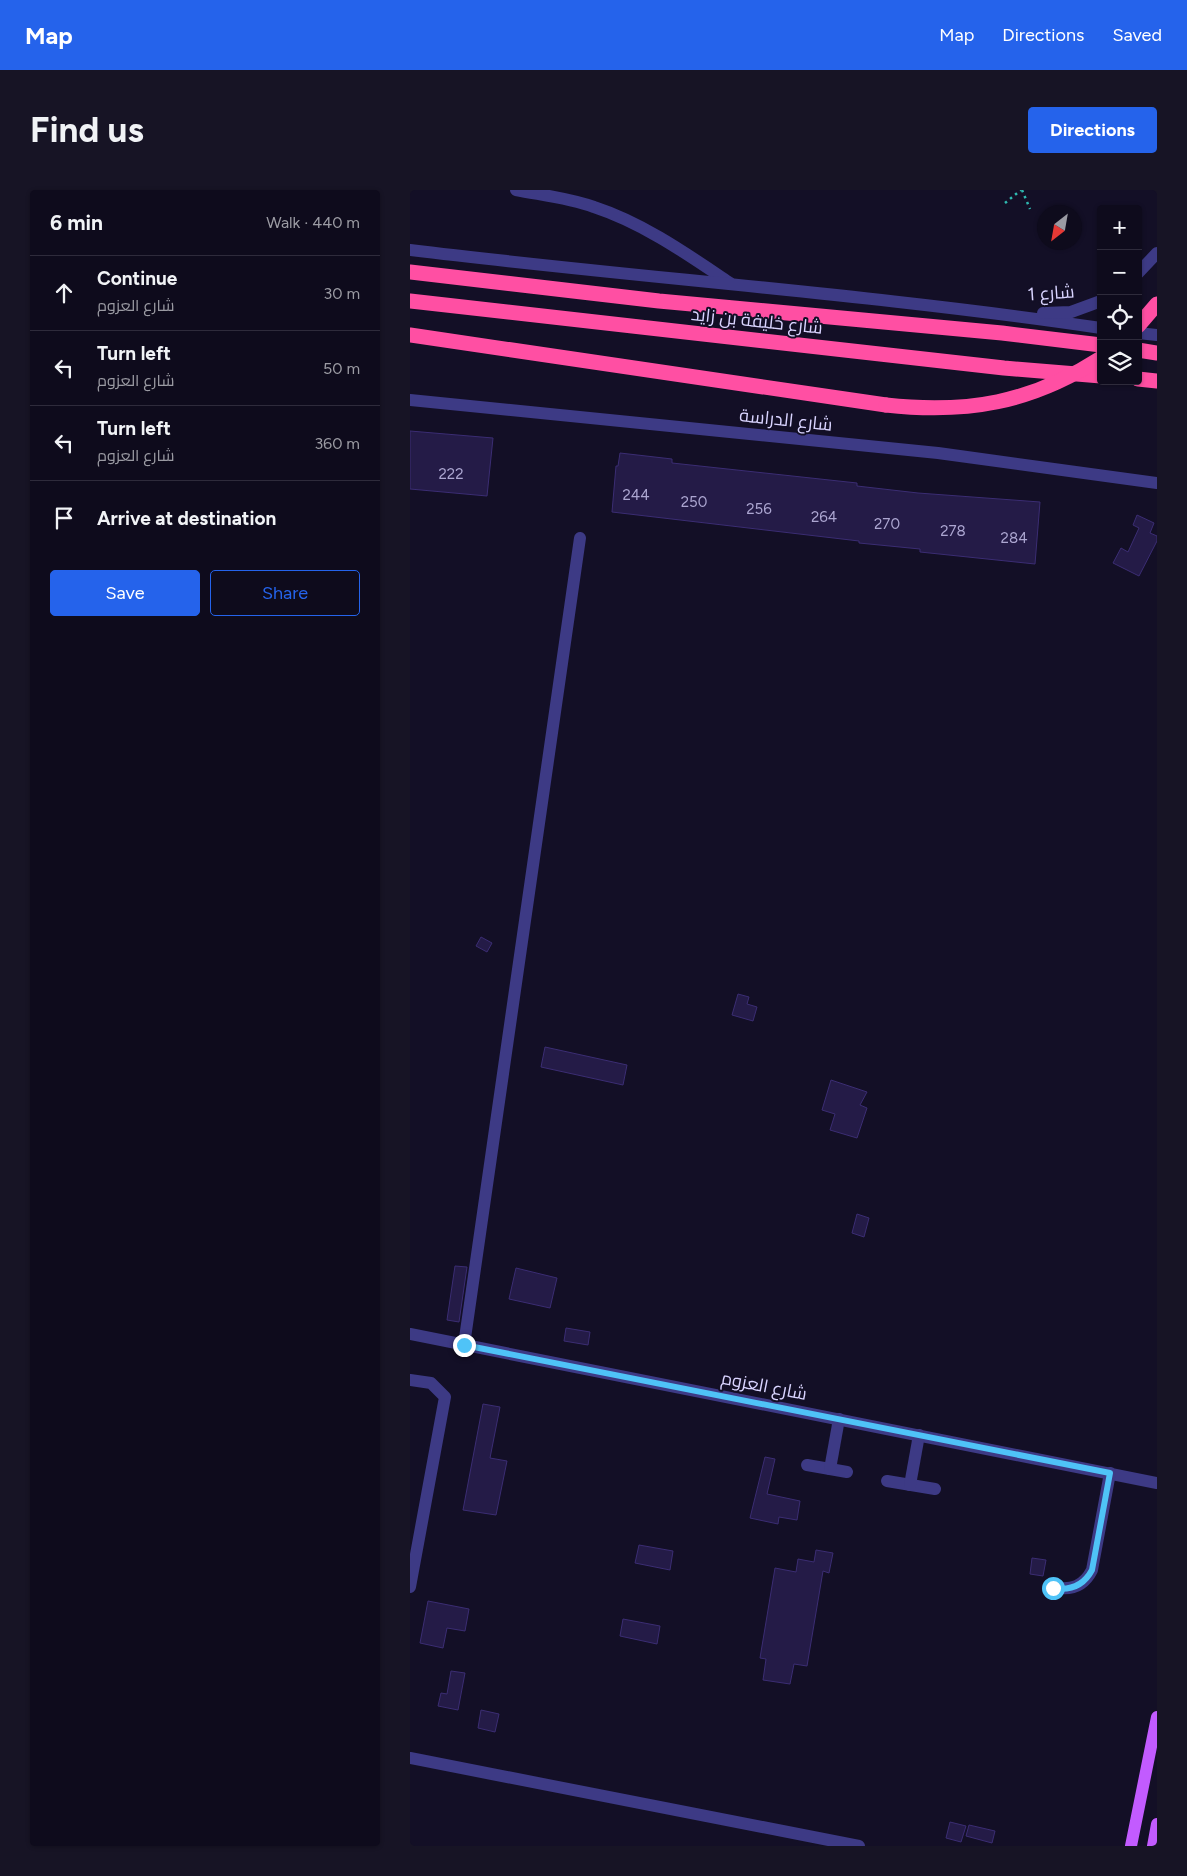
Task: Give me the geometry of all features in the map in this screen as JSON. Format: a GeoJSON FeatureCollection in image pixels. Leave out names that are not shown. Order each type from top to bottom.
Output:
{"type":"FeatureCollection","features":[{"type":"Feature","properties":{"kind":"highway","name":"شارع خليفة بن زايد"},"geometry":{"type":"LineString","coordinates":[[410,272],[659,301],[1002,333],[1097,345]]}},
{"type":"Feature","properties":{"kind":"highway","name":"شارع خليفة بن زايد"},"geometry":{"type":"LineString","coordinates":[[410,301],[1004,368],[1097,376]]}},
{"type":"Feature","properties":{"kind":"highway"},"geometry":{"type":"LineString","coordinates":[[1142,321],[1157,304]]}},
{"type":"Feature","properties":{"kind":"highway"},"geometry":{"type":"LineString","coordinates":[[410,335],[918,409],[976,407],[1036,390],[1063,379],[1097,360]]}},
{"type":"Feature","properties":{"kind":"highway"},"geometry":{"type":"LineString","coordinates":[[1142,350],[1157,352]]}},
{"type":"Feature","properties":{"kind":"highway"},"geometry":{"type":"LineString","coordinates":[[1142,379],[1157,381]]}},
{"type":"Feature","properties":{"kind":"main road"},"geometry":{"type":"LineString","coordinates":[[1131,1846],[1157,1717]]}},
{"type":"Feature","properties":{"kind":"main road"},"geometry":{"type":"LineString","coordinates":[[1153,1846],[1157,1824]]}},
{"type":"Feature","properties":{"kind":"street"},"geometry":{"type":"LineString","coordinates":[[518,190],[592,206],[619,217],[681,250],[732,284]]}},
{"type":"Feature","properties":{"kind":"street"},"geometry":{"type":"LineString","coordinates":[[410,250],[594,272],[732,284],[1001,313],[1097,327]]}},
{"type":"Feature","properties":{"kind":"street"},"geometry":{"type":"LineString","coordinates":[[1142,269],[1157,253]]}},
{"type":"Feature","properties":{"kind":"street","name":"شارع 1"},"geometry":{"type":"LineString","coordinates":[[1001,313],[1071,312],[1097,302]]}},
{"type":"Feature","properties":{"kind":"street"},"geometry":{"type":"LineString","coordinates":[[1142,333],[1157,335]]}},
{"type":"Feature","properties":{"kind":"street","name":"شارع الدراسة"},"geometry":{"type":"LineString","coordinates":[[410,400],[938,454],[1157,483]]}},
{"type":"Feature","properties":{"kind":"street"},"geometry":{"type":"LineString","coordinates":[[464,1345],[580,538]]}},
{"type":"Feature","properties":{"kind":"street","name":"شارع العزوم"},"geometry":{"type":"LineString","coordinates":[[410,1334],[1157,1483]]}},
{"type":"Feature","properties":{"kind":"street"},"geometry":{"type":"LineString","coordinates":[[410,1380],[431,1383],[445,1397],[410,1587]]}},
{"type":"Feature","properties":{"kind":"street"},"geometry":{"type":"LineString","coordinates":[[830,1469],[839,1419]]}},
{"type":"Feature","properties":{"kind":"street"},"geometry":{"type":"LineString","coordinates":[[910,1485],[919,1435]]}},
{"type":"Feature","properties":{"kind":"street"},"geometry":{"type":"LineString","coordinates":[[807,1465],[847,1472]]}},
{"type":"Feature","properties":{"kind":"street"},"geometry":{"type":"LineString","coordinates":[[1053,1588],[1076,1587],[1088,1577],[1092,1570],[1110,1473]]}},
{"type":"Feature","properties":{"kind":"street"},"geometry":{"type":"LineString","coordinates":[[887,1481],[935,1489]]}},
{"type":"Feature","properties":{"kind":"street"},"geometry":{"type":"LineString","coordinates":[[410,1758],[859,1846]]}},
{"type":"Feature","properties":{"kind":"path"},"geometry":{"type":"LineString","coordinates":[[1005,203],[1022,190],[1030,209]]}},
{"type":"Feature","properties":{"kind":"building"},"geometry":{"type":"Polygon","coordinates":[[[410,431],[493,438],[487,496],[410,489],[410,431]]]}},
{"type":"Feature","properties":{"kind":"building"},"geometry":{"type":"Polygon","coordinates":[[[620,453],[672,459],[672,463],[857,483],[857,486],[918,493],[1040,502],[1035,564],[920,552],[920,549],[859,543],[859,541],[612,512],[616,466],[618,466],[620,453]]]}},
{"type":"Feature","properties":{"kind":"building"},"geometry":{"type":"Polygon","coordinates":[[[1137,515],[1154,523],[1150,533],[1157,536],[1157,541],[1139,576],[1113,563],[1121,548],[1128,552],[1139,528],[1133,525],[1137,515]]]}},
{"type":"Feature","properties":{"kind":"building"},"geometry":{"type":"Polygon","coordinates":[[[481,937],[492,943],[487,952],[476,946],[481,937]]]}},
{"type":"Feature","properties":{"kind":"building"},"geometry":{"type":"Polygon","coordinates":[[[738,994],[749,997],[747,1004],[757,1007],[753,1021],[732,1015],[738,994]]]}},
{"type":"Feature","properties":{"kind":"building"},"geometry":{"type":"Polygon","coordinates":[[[545,1047],[627,1065],[623,1085],[541,1067],[545,1047]]]}},
{"type":"Feature","properties":{"kind":"building"},"geometry":{"type":"Polygon","coordinates":[[[831,1080],[867,1092],[860,1105],[867,1108],[857,1138],[830,1130],[835,1114],[822,1110],[831,1080]]]}},
{"type":"Feature","properties":{"kind":"building"},"geometry":{"type":"Polygon","coordinates":[[[857,1214],[869,1218],[864,1237],[852,1233],[857,1214]]]}},
{"type":"Feature","properties":{"kind":"building"},"geometry":{"type":"Polygon","coordinates":[[[455,1266],[467,1267],[459,1322],[447,1320],[455,1266]]]}},
{"type":"Feature","properties":{"kind":"building"},"geometry":{"type":"Polygon","coordinates":[[[516,1268],[557,1278],[550,1308],[509,1299],[516,1268]]]}},
{"type":"Feature","properties":{"kind":"building"},"geometry":{"type":"Polygon","coordinates":[[[566,1328],[590,1332],[588,1345],[564,1341],[566,1328]]]}},
{"type":"Feature","properties":{"kind":"building"},"geometry":{"type":"Polygon","coordinates":[[[483,1404],[500,1407],[490,1458],[507,1461],[496,1515],[463,1510],[483,1404]]]}},
{"type":"Feature","properties":{"kind":"building"},"geometry":{"type":"Polygon","coordinates":[[[765,1457],[775,1459],[767,1494],[800,1501],[797,1520],[779,1517],[778,1524],[750,1518],[765,1457]]]}},
{"type":"Feature","properties":{"kind":"building"},"geometry":{"type":"Polygon","coordinates":[[[639,1545],[673,1551],[670,1570],[635,1563],[639,1545]]]}},
{"type":"Feature","properties":{"kind":"building"},"geometry":{"type":"Polygon","coordinates":[[[816,1550],[833,1553],[829,1573],[823,1571],[807,1666],[794,1664],[790,1684],[763,1680],[766,1659],[760,1658],[775,1568],[796,1572],[798,1559],[814,1562],[816,1550]]]}},
{"type":"Feature","properties":{"kind":"building"},"geometry":{"type":"Polygon","coordinates":[[[1032,1558],[1046,1560],[1043,1576],[1030,1574],[1032,1558]]]}},
{"type":"Feature","properties":{"kind":"building"},"geometry":{"type":"Polygon","coordinates":[[[428,1601],[469,1609],[465,1631],[447,1628],[443,1648],[420,1643],[428,1601]]]}},
{"type":"Feature","properties":{"kind":"building"},"geometry":{"type":"Polygon","coordinates":[[[623,1619],[660,1626],[657,1644],[620,1636],[623,1619]]]}},
{"type":"Feature","properties":{"kind":"building"},"geometry":{"type":"Polygon","coordinates":[[[451,1671],[465,1673],[458,1710],[438,1706],[441,1693],[447,1694],[451,1671]]]}},
{"type":"Feature","properties":{"kind":"building"},"geometry":{"type":"Polygon","coordinates":[[[481,1710],[499,1714],[495,1732],[478,1728],[481,1710]]]}},
{"type":"Feature","properties":{"kind":"building"},"geometry":{"type":"Polygon","coordinates":[[[950,1822],[966,1826],[961,1842],[946,1838],[950,1822]]]}},
{"type":"Feature","properties":{"kind":"building"},"geometry":{"type":"Polygon","coordinates":[[[969,1825],[995,1831],[992,1843],[966,1836],[969,1825]]]}},
{"type":"Feature","properties":{"kind":"route"},"geometry":{"type":"LineString","coordinates":[[464,1345],[1110,1473],[1092,1570],[1088,1577],[1076,1587],[1069,1589],[1053,1588]]}}]}
